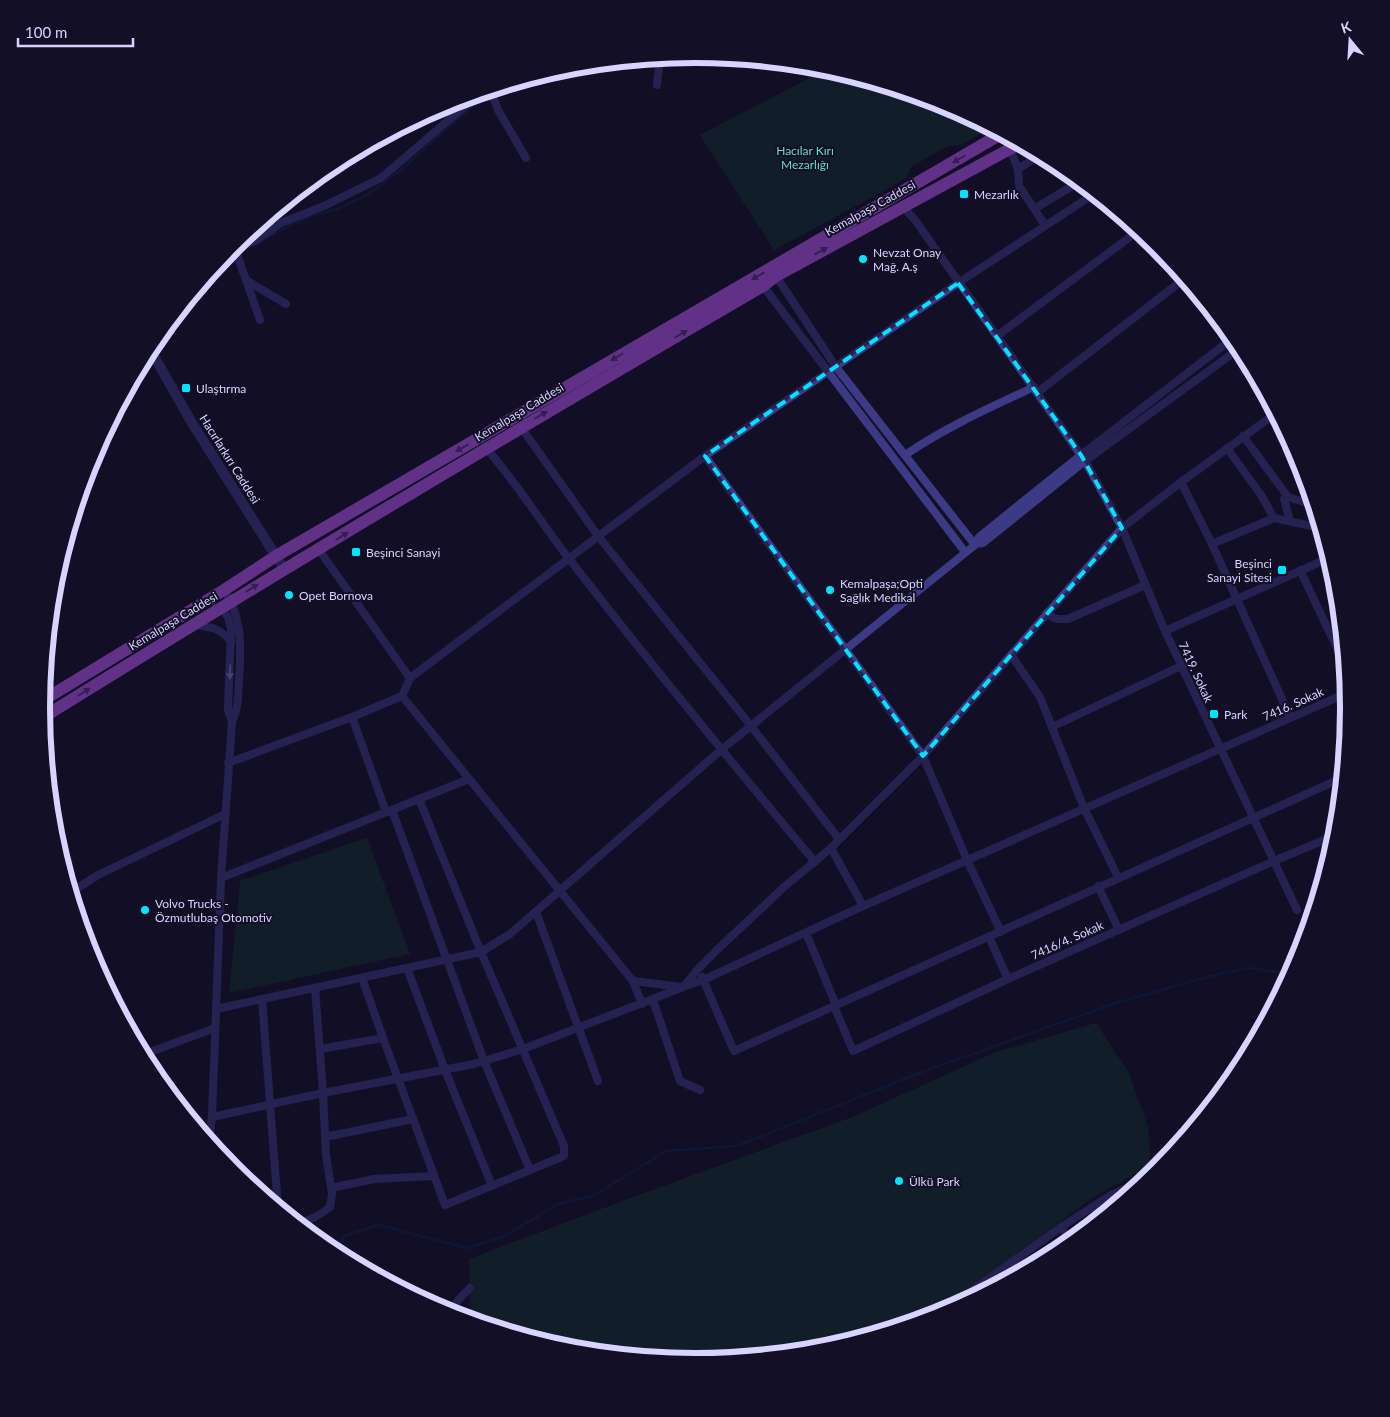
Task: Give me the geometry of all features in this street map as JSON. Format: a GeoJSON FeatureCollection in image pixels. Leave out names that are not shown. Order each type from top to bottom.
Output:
{"type":"FeatureCollection","features":[{"type":"Feature","properties":{"kind":"main road","name":"Kemalpaşa Caddesi"},"geometry":{"type":"LineString","coordinates":[[50,696],[276,556],[995,138]]}},
{"type":"Feature","properties":{"kind":"main road","name":"Kemalpaşa Caddesi"},"geometry":{"type":"LineString","coordinates":[[50,713],[521,426],[763,286],[776,276],[1012,147]]}},
{"type":"Feature","properties":{"kind":"main road"},"geometry":{"type":"LineString","coordinates":[[219,592],[227,604]]}},
{"type":"Feature","properties":{"kind":"street"},"geometry":{"type":"LineString","coordinates":[[657,85],[659,65]]}},
{"type":"Feature","properties":{"kind":"street"},"geometry":{"type":"LineString","coordinates":[[493,96],[498,110],[526,158]]}},
{"type":"Feature","properties":{"kind":"street"},"geometry":{"type":"LineString","coordinates":[[249,243],[281,223],[324,206],[381,178],[462,108]]}},
{"type":"Feature","properties":{"kind":"street"},"geometry":{"type":"LineString","coordinates":[[1014,148],[1019,186],[1045,225]]}},
{"type":"Feature","properties":{"kind":"street"},"geometry":{"type":"LineString","coordinates":[[1018,169],[1034,160]]}},
{"type":"Feature","properties":{"kind":"street"},"geometry":{"type":"LineString","coordinates":[[1034,209],[1072,186]]}},
{"type":"Feature","properties":{"kind":"street"},"geometry":{"type":"LineString","coordinates":[[228,763],[352,717],[402,696],[410,678],[705,456],[958,282],[1089,197]]}},
{"type":"Feature","properties":{"kind":"street","name":"7419. Sokak"},"geometry":{"type":"LineString","coordinates":[[902,206],[915,220],[1083,458],[1122,528],[1164,631],[1297,910]]}},
{"type":"Feature","properties":{"kind":"street"},"geometry":{"type":"LineString","coordinates":[[997,336],[1132,235]]}},
{"type":"Feature","properties":{"kind":"street"},"geometry":{"type":"LineString","coordinates":[[236,256],[260,320]]}},
{"type":"Feature","properties":{"kind":"street"},"geometry":{"type":"LineString","coordinates":[[776,276],[836,367],[975,544]]}},
{"type":"Feature","properties":{"kind":"street"},"geometry":{"type":"LineString","coordinates":[[246,280],[286,304]]}},
{"type":"Feature","properties":{"kind":"street"},"geometry":{"type":"LineString","coordinates":[[905,455],[928,439],[960,421],[1036,390],[1179,282]]}},
{"type":"Feature","properties":{"kind":"street"},"geometry":{"type":"LineString","coordinates":[[763,286],[965,552]]}},
{"type":"Feature","properties":{"kind":"street"},"geometry":{"type":"LineString","coordinates":[[216,1009],[481,952],[510,934],[722,750],[975,544],[979,537],[1083,458],[1226,343]]}},
{"type":"Feature","properties":{"kind":"street"},"geometry":{"type":"LineString","coordinates":[[1083,458],[1233,353]]}},
{"type":"Feature","properties":{"kind":"street","name":"Hacırlarkırı Caddesi"},"geometry":{"type":"LineString","coordinates":[[155,357],[192,423],[284,569]]}},
{"type":"Feature","properties":{"kind":"street"},"geometry":{"type":"LineString","coordinates":[[633,981],[683,987],[698,969],[784,887],[831,848],[923,756],[1122,528],[1226,448],[1270,417]]}},
{"type":"Feature","properties":{"kind":"street"},"geometry":{"type":"LineString","coordinates":[[521,426],[598,536],[839,839]]}},
{"type":"Feature","properties":{"kind":"street"},"geometry":{"type":"LineString","coordinates":[[1243,436],[1286,498],[1290,521]]}},
{"type":"Feature","properties":{"kind":"street"},"geometry":{"type":"LineString","coordinates":[[486,448],[505,469],[569,558],[722,750],[815,862]]}},
{"type":"Feature","properties":{"kind":"street"},"geometry":{"type":"LineString","coordinates":[[1226,448],[1269,507],[1274,518]]}},
{"type":"Feature","properties":{"kind":"street"},"geometry":{"type":"LineString","coordinates":[[705,456],[923,756],[967,860],[1001,932]]}},
{"type":"Feature","properties":{"kind":"street"},"geometry":{"type":"LineString","coordinates":[[1181,482],[1212,544],[1290,717]]}},
{"type":"Feature","properties":{"kind":"street"},"geometry":{"type":"LineString","coordinates":[[1269,507],[1286,498],[1307,503]]}},
{"type":"Feature","properties":{"kind":"street"},"geometry":{"type":"LineString","coordinates":[[1212,544],[1274,518],[1313,526]]}},
{"type":"Feature","properties":{"kind":"street"},"geometry":{"type":"LineString","coordinates":[[319,550],[410,678]]}},
{"type":"Feature","properties":{"kind":"street"},"geometry":{"type":"LineString","coordinates":[[1164,631],[1323,561]]}},
{"type":"Feature","properties":{"kind":"street"},"geometry":{"type":"LineString","coordinates":[[1300,570],[1337,648]]}},
{"type":"Feature","properties":{"kind":"street"},"geometry":{"type":"LineString","coordinates":[[1046,614],[1057,619],[1068,619],[1145,585]]}},
{"type":"Feature","properties":{"kind":"street"},"geometry":{"type":"LineString","coordinates":[[227,604],[231,641],[228,710],[232,722]]}},
{"type":"Feature","properties":{"kind":"street"},"geometry":{"type":"LineString","coordinates":[[209,1133],[212,1117],[221,878],[228,763],[232,722],[238,711],[241,644],[239,626],[227,604]]}},
{"type":"Feature","properties":{"kind":"street"},"geometry":{"type":"LineString","coordinates":[[193,625],[216,629],[223,632],[231,641]]}},
{"type":"Feature","properties":{"kind":"street"},"geometry":{"type":"LineString","coordinates":[[1011,655],[1040,697],[1084,808],[1118,877]]}},
{"type":"Feature","properties":{"kind":"street"},"geometry":{"type":"LineString","coordinates":[[1052,726],[1181,666]]}},
{"type":"Feature","properties":{"kind":"street"},"geometry":{"type":"LineString","coordinates":[[402,696],[633,981],[642,1004]]}},
{"type":"Feature","properties":{"kind":"street","name":"7416. Sokak"},"geometry":{"type":"LineString","coordinates":[[212,1117],[323,1093],[445,1070],[523,1049],[703,980],[863,906],[1340,696]]}},
{"type":"Feature","properties":{"kind":"street"},"geometry":{"type":"LineString","coordinates":[[352,717],[484,1061],[530,1170]]}},
{"type":"Feature","properties":{"kind":"street"},"geometry":{"type":"LineString","coordinates":[[221,878],[469,779]]}},
{"type":"Feature","properties":{"kind":"street"},"geometry":{"type":"LineString","coordinates":[[698,969],[734,1051],[1335,781]]}},
{"type":"Feature","properties":{"kind":"street"},"geometry":{"type":"LineString","coordinates":[[362,978],[382,1038],[445,1205],[564,1156],[564,1146],[481,952],[419,799]]}},
{"type":"Feature","properties":{"kind":"street"},"geometry":{"type":"LineString","coordinates":[[76,889],[98,875],[225,814]]}},
{"type":"Feature","properties":{"kind":"street","name":"7416/4. Sokak"},"geometry":{"type":"LineString","coordinates":[[835,1005],[854,1051],[1008,979],[1327,839]]}},
{"type":"Feature","properties":{"kind":"street"},"geometry":{"type":"LineString","coordinates":[[831,848],[863,906]]}},
{"type":"Feature","properties":{"kind":"street"},"geometry":{"type":"LineString","coordinates":[[1098,886],[1118,930]]}},
{"type":"Feature","properties":{"kind":"street"},"geometry":{"type":"LineString","coordinates":[[536,912],[598,1081]]}},
{"type":"Feature","properties":{"kind":"street"},"geometry":{"type":"LineString","coordinates":[[806,933],[835,1005]]}},
{"type":"Feature","properties":{"kind":"street"},"geometry":{"type":"LineString","coordinates":[[990,937],[1008,979]]}},
{"type":"Feature","properties":{"kind":"street"},"geometry":{"type":"LineString","coordinates":[[407,968],[445,1070],[492,1186]]}},
{"type":"Feature","properties":{"kind":"street"},"geometry":{"type":"LineString","coordinates":[[304,1222],[318,1216],[330,1207],[331,1188],[326,1155],[315,988]]}},
{"type":"Feature","properties":{"kind":"street"},"geometry":{"type":"LineString","coordinates":[[262,1000],[277,1199]]}},
{"type":"Feature","properties":{"kind":"street"},"geometry":{"type":"LineString","coordinates":[[653,1000],[680,1080],[700,1090]]}},
{"type":"Feature","properties":{"kind":"street"},"geometry":{"type":"LineString","coordinates":[[150,1052],[215,1028]]}},
{"type":"Feature","properties":{"kind":"street"},"geometry":{"type":"LineString","coordinates":[[320,1049],[382,1038]]}},
{"type":"Feature","properties":{"kind":"street"},"geometry":{"type":"LineString","coordinates":[[325,1137],[413,1119]]}},
{"type":"Feature","properties":{"kind":"street"},"geometry":{"type":"LineString","coordinates":[[331,1188],[374,1179],[434,1176]]}},
{"type":"Feature","properties":{"kind":"street"},"geometry":{"type":"LineString","coordinates":[[972,1290],[1061,1227],[1111,1195],[1124,1189]]}},
{"type":"Feature","properties":{"kind":"street"},"geometry":{"type":"LineString","coordinates":[[1111,1195],[1114,1198]]}},
{"type":"Feature","properties":{"kind":"street"},"geometry":{"type":"LineString","coordinates":[[1061,1227],[1067,1235]]}},
{"type":"Feature","properties":{"kind":"street"},"geometry":{"type":"LineString","coordinates":[[1012,1262],[1016,1268]]}},
{"type":"Feature","properties":{"kind":"street"},"geometry":{"type":"LineString","coordinates":[[454,1306],[470,1288]]}},
{"type":"Feature","properties":{"kind":"highlighted area"},"geometry":{"type":"Polygon","coordinates":[[[958,283],[1081,455],[1122,528],[923,756],[705,456],[958,283]]]}},
{"type":"Feature","properties":{"kind":"green space","name":"Hacılar Kırı Mezarlığı"},"geometry":{"type":"Polygon","coordinates":[[[815,75],[862,85],[902,98],[983,132],[961,145],[948,146],[911,167],[907,177],[891,187],[774,250],[700,135],[815,75]]]}},
{"type":"Feature","properties":{"kind":"green space"},"geometry":{"type":"Polygon","coordinates":[[[367,838],[410,954],[229,993],[240,881],[367,838]]]}},
{"type":"Feature","properties":{"kind":"green space","name":"Ülkü Park"},"geometry":{"type":"Polygon","coordinates":[[[1096,1023],[1129,1073],[1148,1127],[1151,1165],[1092,1198],[955,1298],[862,1332],[821,1341],[779,1348],[695,1354],[611,1348],[569,1341],[528,1332],[471,1313],[469,1259],[855,1116],[996,1052],[1096,1023]]]}},
{"type":"Feature","properties":{"kind":"waterway"},"geometry":{"type":"LineString","coordinates":[[257,244],[309,217],[340,208],[369,194],[402,169],[476,102]]}},
{"type":"Feature","properties":{"kind":"waterway"},"geometry":{"type":"LineString","coordinates":[[340,1247],[344,1236],[379,1225],[466,1248],[503,1237],[558,1204],[595,1195],[666,1151],[737,1146],[922,1072],[1113,1004],[1211,976],[1248,968],[1283,973]]}},
{"type":"Feature","properties":{"kind":"place","name":"Mezarlık"},"geometry":{"type":"Point","coordinates":[964,194]}},
{"type":"Feature","properties":{"kind":"place","name":"Nevzat Onay Mağ. A.ş"},"geometry":{"type":"Point","coordinates":[863,259]}},
{"type":"Feature","properties":{"kind":"place","name":"Ulaştırma"},"geometry":{"type":"Point","coordinates":[186,388]}},
{"type":"Feature","properties":{"kind":"place","name":"Beşinci Sanayi"},"geometry":{"type":"Point","coordinates":[356,552]}},
{"type":"Feature","properties":{"kind":"place","name":"Beşinci Sanayi Sitesi"},"geometry":{"type":"Point","coordinates":[1282,570]}},
{"type":"Feature","properties":{"kind":"place","name":"Kemalpaşa;Opti Sağlık Medikal"},"geometry":{"type":"Point","coordinates":[830,590]}},
{"type":"Feature","properties":{"kind":"place","name":"Opet Bornova"},"geometry":{"type":"Point","coordinates":[289,595]}},
{"type":"Feature","properties":{"kind":"place","name":"Park"},"geometry":{"type":"Point","coordinates":[1214,714]}},
{"type":"Feature","properties":{"kind":"place","name":"Volvo Trucks - Özmutlubaş Otomotiv"},"geometry":{"type":"Point","coordinates":[145,910]}},
{"type":"Feature","properties":{"kind":"place","name":"Ülkü Park"},"geometry":{"type":"Point","coordinates":[899,1181]}}]}
